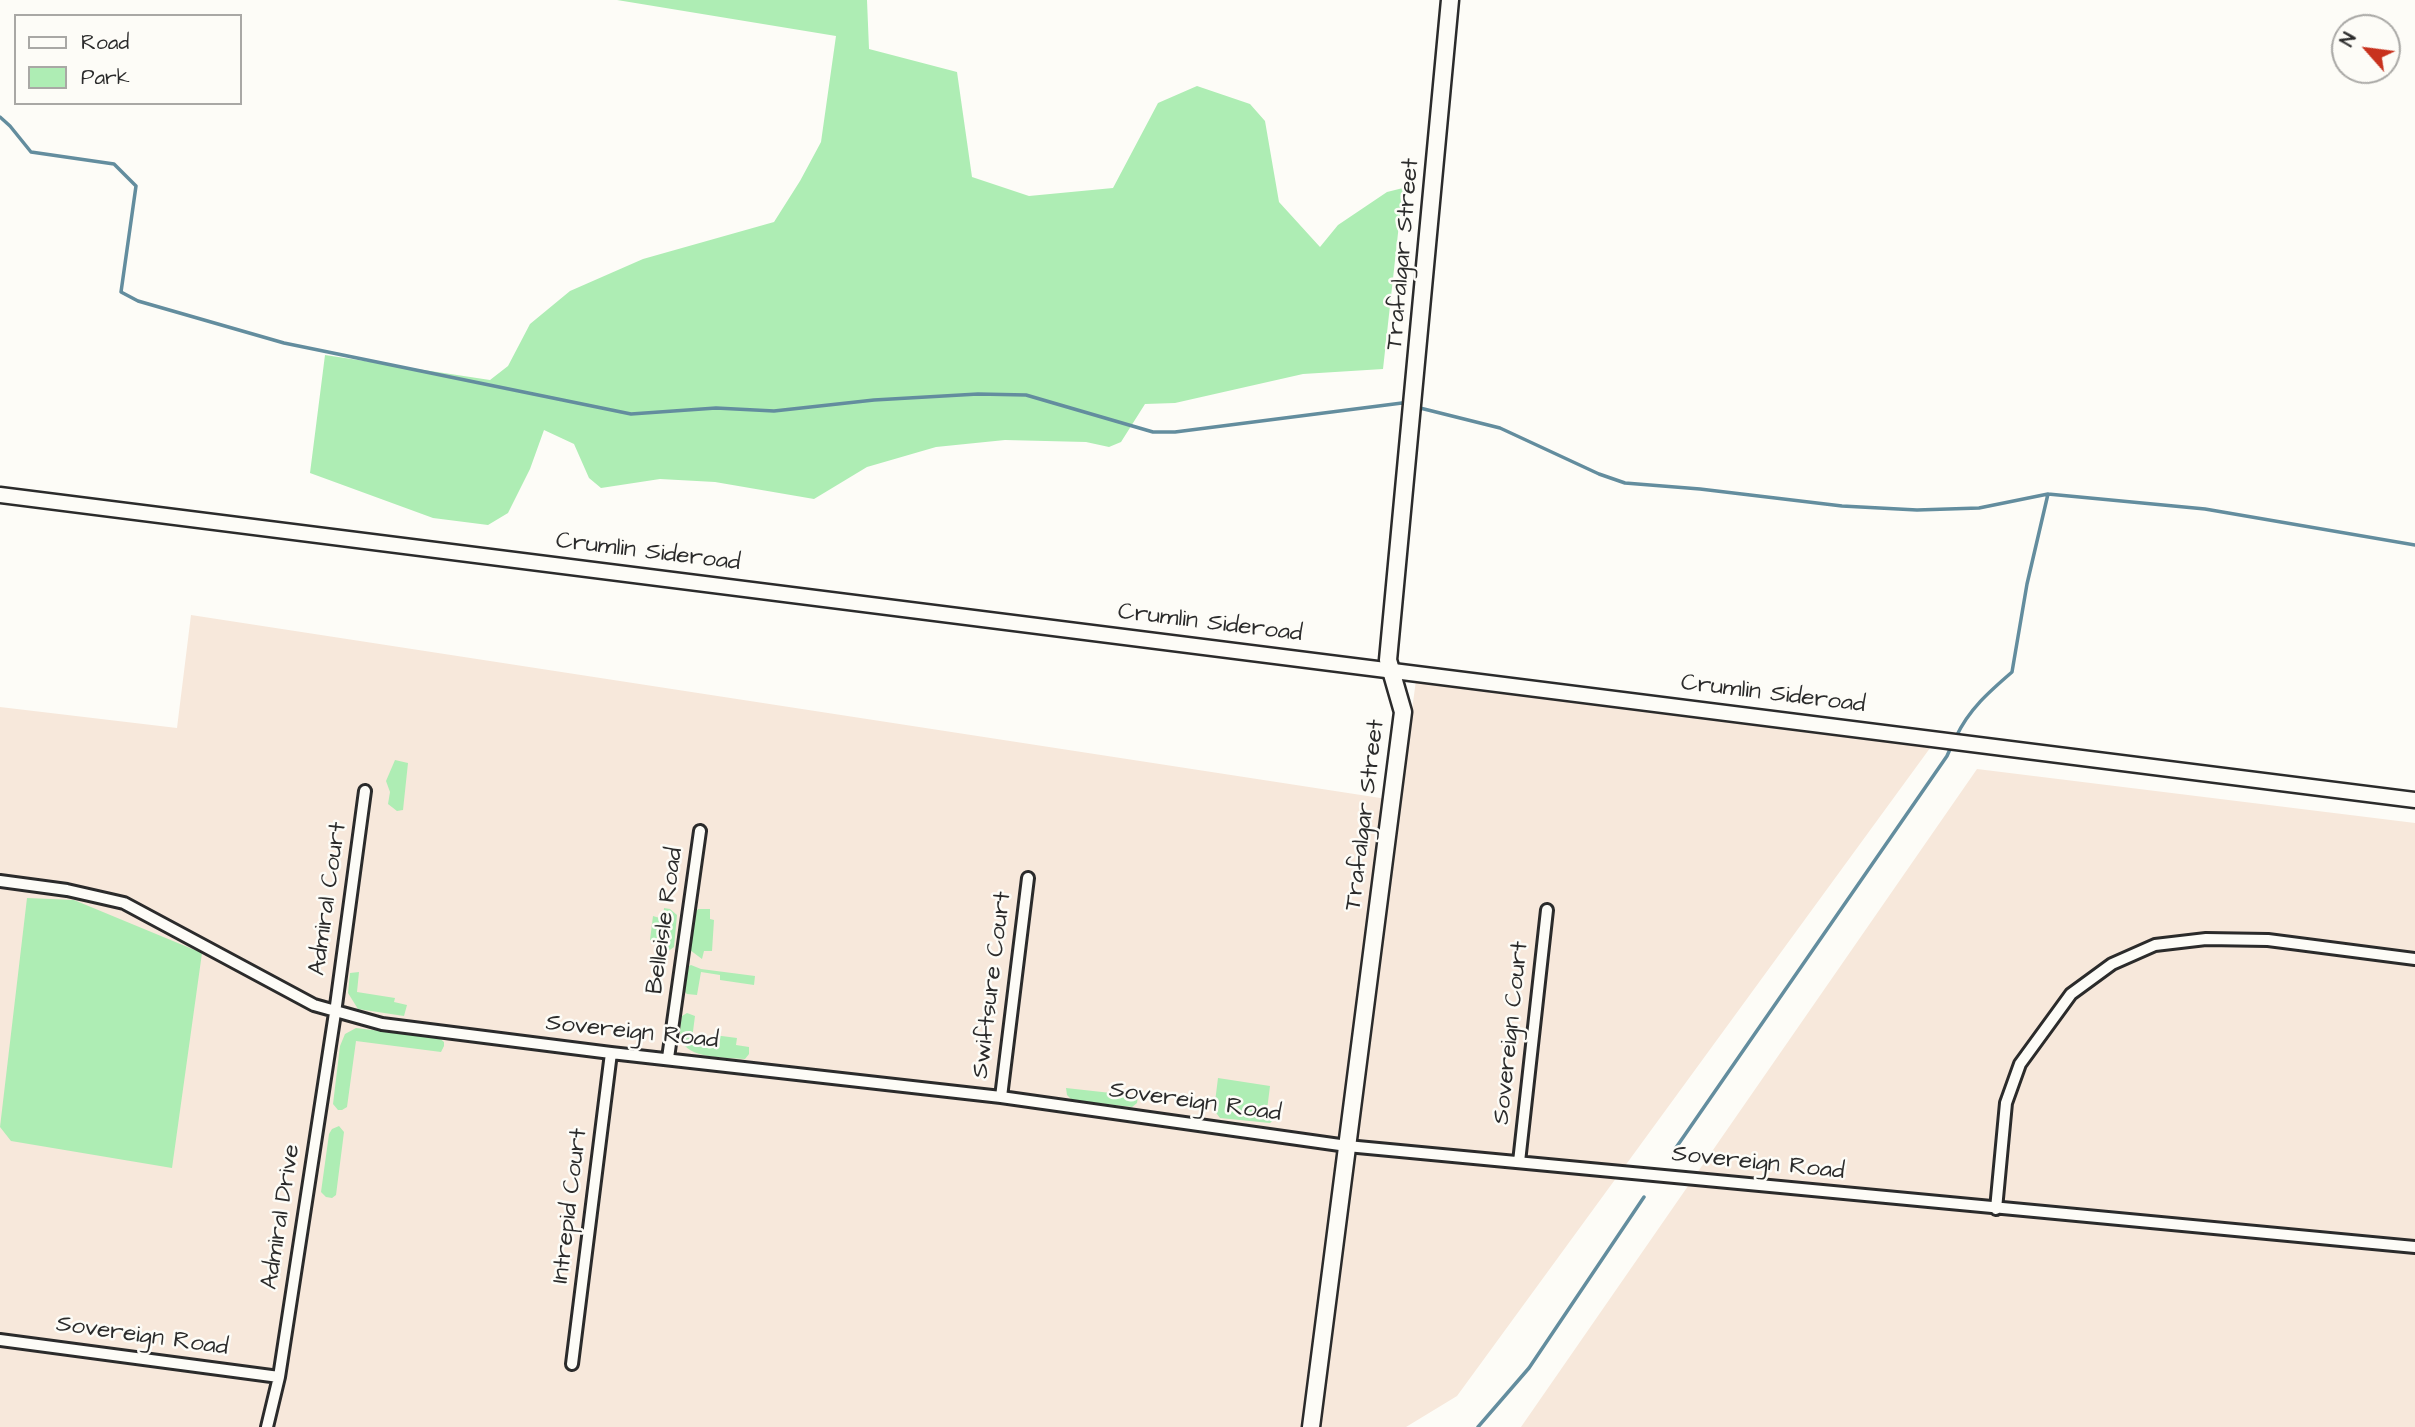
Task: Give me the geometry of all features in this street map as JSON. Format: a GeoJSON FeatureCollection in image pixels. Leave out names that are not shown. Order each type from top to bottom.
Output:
{"type":"FeatureCollection","features":[{"type":"Feature","properties":{"kind":"main road","name":"Trafalgar Street"},"geometry":{"type":"LineString","coordinates":[[1311,1427],[1403,712],[1388,660],[1450,0]]}},
{"type":"Feature","properties":{"kind":"street","name":"Crumlin Sideroad"},"geometry":{"type":"LineString","coordinates":[[0,495],[2415,800]]}},
{"type":"Feature","properties":{"kind":"street","name":"Admiral Court"},"geometry":{"type":"LineString","coordinates":[[335,1013],[365,791]]}},
{"type":"Feature","properties":{"kind":"street","name":"Belleisle Road"},"geometry":{"type":"LineString","coordinates":[[668,1058],[700,831]]}},
{"type":"Feature","properties":{"kind":"street","name":"Swiftsure Court"},"geometry":{"type":"LineString","coordinates":[[1001,1097],[1028,877]]}},
{"type":"Feature","properties":{"kind":"street","name":"Sovereign Road"},"geometry":{"type":"LineString","coordinates":[[0,881],[66,890],[124,902],[314,1005],[382,1024],[1001,1097],[1347,1146],[2415,1247]]}},
{"type":"Feature","properties":{"kind":"street","name":"Sovereign Court"},"geometry":{"type":"LineString","coordinates":[[1519,1161],[1547,910]]}},
{"type":"Feature","properties":{"kind":"street"},"geometry":{"type":"LineString","coordinates":[[1996,1209],[2006,1103],[2020,1064],[2071,994],[2112,964],[2155,945],[2206,939],[2268,940],[2415,959]]}},
{"type":"Feature","properties":{"kind":"street","name":"Admiral Drive"},"geometry":{"type":"LineString","coordinates":[[267,1427],[279,1377],[335,1013]]}},
{"type":"Feature","properties":{"kind":"street","name":"Intrepid Court"},"geometry":{"type":"LineString","coordinates":[[572,1364],[611,1053]]}},
{"type":"Feature","properties":{"kind":"street","name":"Sovereign Road"},"geometry":{"type":"LineString","coordinates":[[0,1340],[279,1377]]}},
{"type":"Feature","properties":{"kind":"shaded area"},"geometry":{"type":"Polygon","coordinates":[[[191,615],[1400,801],[1416,680],[1933,744],[1457,1396],[1406,1427],[0,1427],[0,707],[177,728],[191,615]]]}},
{"type":"Feature","properties":{"kind":"shaded area"},"geometry":{"type":"Polygon","coordinates":[[[1977,769],[2415,823],[2415,1427],[1521,1427],[1977,769]]]}},
{"type":"Feature","properties":{"kind":"green space"},"geometry":{"type":"Polygon","coordinates":[[[617,0],[867,0],[869,49],[957,72],[972,177],[1029,196],[1113,188],[1158,103],[1197,86],[1250,104],[1265,121],[1279,202],[1320,247],[1338,225],[1387,192],[1403,188],[1383,369],[1303,374],[1175,403],[1145,404],[1121,442],[1109,447],[1086,442],[1005,440],[936,447],[867,467],[814,499],[715,482],[660,479],[601,488],[589,478],[574,444],[544,430],[530,469],[508,513],[488,525],[433,518],[310,473],[325,355],[490,380],[508,366],[530,324],[570,291],[643,259],[774,222],[821,142],[836,36],[617,0]]]}},
{"type":"Feature","properties":{"kind":"green space"},"geometry":{"type":"Polygon","coordinates":[[[395,760],[408,763],[403,810],[397,811],[388,804],[390,792],[386,781],[395,760]]]}},
{"type":"Feature","properties":{"kind":"green space"},"geometry":{"type":"Polygon","coordinates":[[[27,898],[74,900],[202,953],[172,1168],[11,1141],[0,1127],[27,898]]]}},
{"type":"Feature","properties":{"kind":"green space"},"geometry":{"type":"Polygon","coordinates":[[[664,908],[677,915],[674,947],[667,952],[659,952],[659,941],[650,940],[653,916],[663,919],[664,908]]]}},
{"type":"Feature","properties":{"kind":"green space"},"geometry":{"type":"Polygon","coordinates":[[[698,909],[710,909],[710,919],[714,920],[712,951],[704,951],[702,959],[690,950],[694,914],[698,909]]]}},
{"type":"Feature","properties":{"kind":"green space"},"geometry":{"type":"Polygon","coordinates":[[[691,965],[701,969],[755,976],[754,985],[720,980],[720,975],[701,972],[697,995],[687,994],[684,991],[687,967],[691,965]]]}},
{"type":"Feature","properties":{"kind":"green space"},"geometry":{"type":"Polygon","coordinates":[[[359,972],[357,992],[395,998],[394,1002],[407,1005],[404,1016],[358,1009],[348,993],[350,973],[359,972]]]}},
{"type":"Feature","properties":{"kind":"green space"},"geometry":{"type":"Polygon","coordinates":[[[687,1013],[695,1016],[692,1039],[713,1042],[714,1035],[737,1038],[736,1045],[749,1047],[749,1054],[745,1059],[728,1058],[708,1056],[691,1050],[684,1045],[680,1035],[682,1016],[687,1013]]]}},
{"type":"Feature","properties":{"kind":"green space"},"geometry":{"type":"Polygon","coordinates":[[[356,1028],[439,1038],[444,1042],[444,1046],[441,1052],[356,1041],[347,1107],[338,1110],[333,1104],[340,1046],[345,1034],[356,1028]]]}},
{"type":"Feature","properties":{"kind":"green space"},"geometry":{"type":"Polygon","coordinates":[[[1218,1078],[1270,1086],[1267,1110],[1276,1112],[1277,1117],[1270,1123],[1220,1118],[1214,1110],[1218,1078]]]}},
{"type":"Feature","properties":{"kind":"green space"},"geometry":{"type":"Polygon","coordinates":[[[1066,1088],[1138,1096],[1137,1103],[1132,1107],[1072,1100],[1067,1095],[1066,1088]]]}},
{"type":"Feature","properties":{"kind":"green space"},"geometry":{"type":"Polygon","coordinates":[[[339,1126],[344,1132],[336,1195],[332,1198],[321,1192],[329,1134],[339,1126]]]}},
{"type":"Feature","properties":{"kind":"waterway"},"geometry":{"type":"LineString","coordinates":[[0,117],[31,152],[114,164],[136,186],[121,292],[138,301],[284,343],[631,414],[716,408],[774,411],[874,400],[978,394],[1026,395],[1153,432],[1175,432],[1402,403],[1408,405]]}},
{"type":"Feature","properties":{"kind":"waterway"},"geometry":{"type":"LineString","coordinates":[[1416,407],[1500,428],[1599,474],[1625,483],[1842,506],[1917,510],[1979,508],[2048,494],[2205,509],[2415,545]]}},
{"type":"Feature","properties":{"kind":"waterway"},"geometry":{"type":"LineString","coordinates":[[1956,737],[1974,709],[2012,672],[2027,584],[2048,494]]}},
{"type":"Feature","properties":{"kind":"waterway"},"geometry":{"type":"LineString","coordinates":[[1673,1152],[1951,747]]}},
{"type":"Feature","properties":{"kind":"waterway"},"geometry":{"type":"LineString","coordinates":[[1478,1427],[1529,1368],[1644,1197]]}}]}
